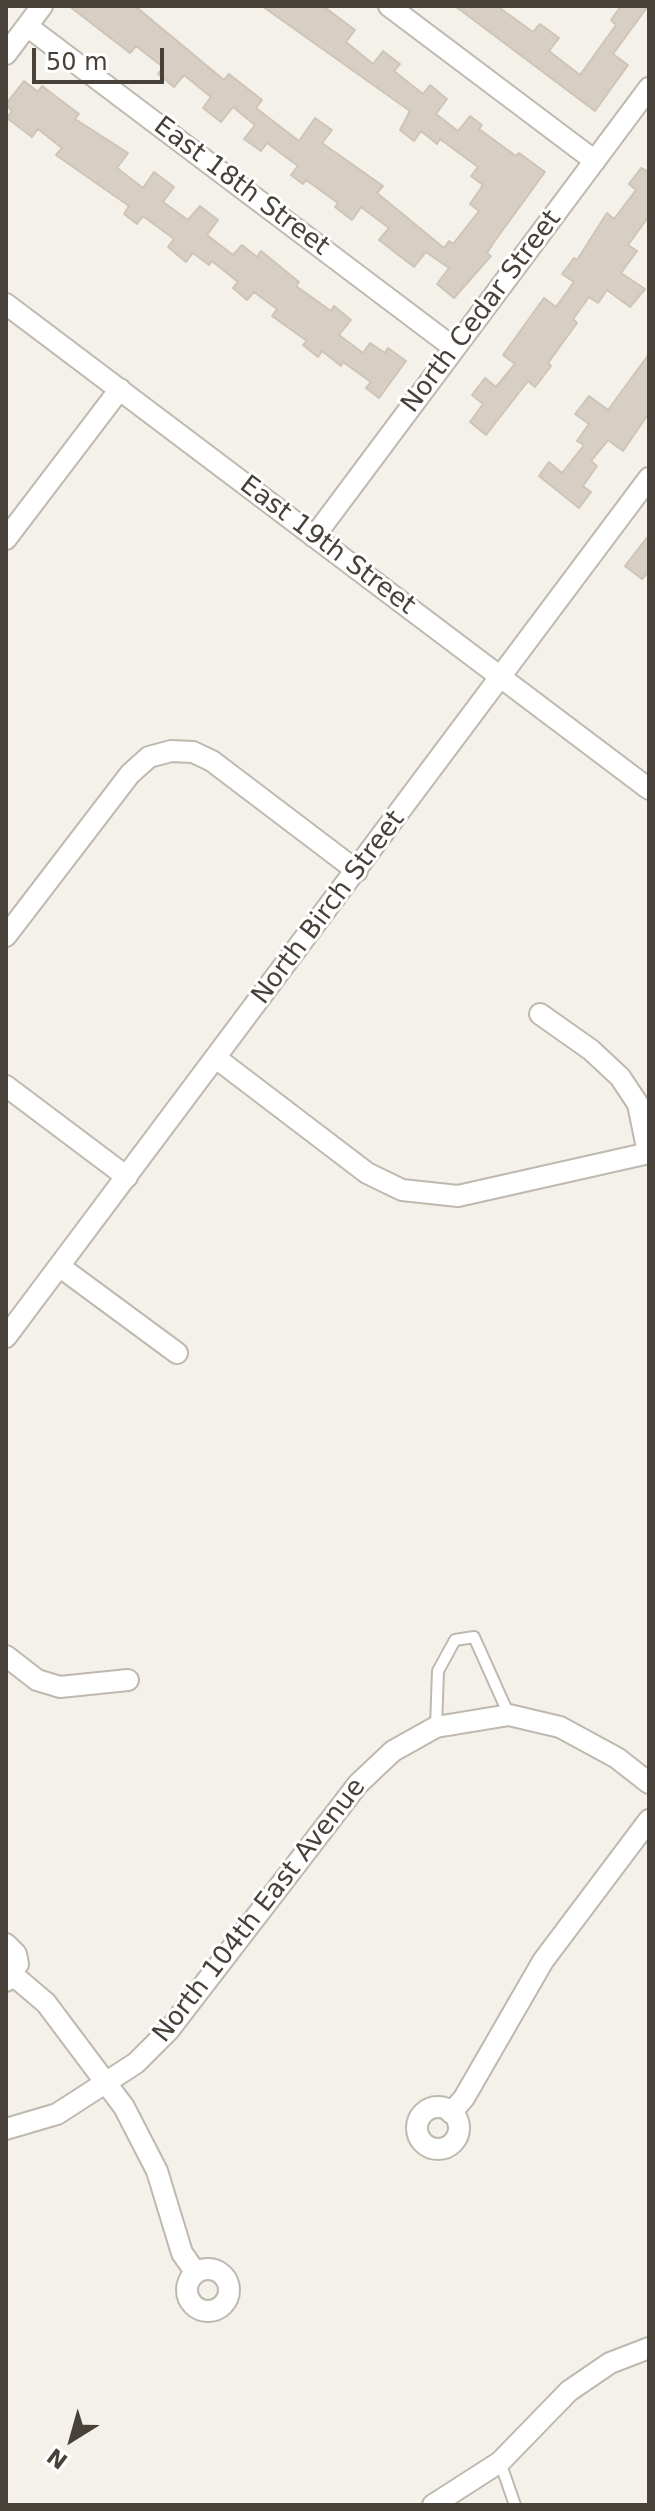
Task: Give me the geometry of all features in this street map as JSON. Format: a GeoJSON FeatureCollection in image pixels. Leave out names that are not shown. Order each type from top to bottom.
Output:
{"type":"FeatureCollection","features":[{"type":"Feature","properties":{"kind":"street"},"geometry":{"type":"LineString","coordinates":[[6,54],[42,6]]}},
{"type":"Feature","properties":{"kind":"street"},"geometry":{"type":"LineString","coordinates":[[389,6],[595,161]]}},
{"type":"Feature","properties":{"kind":"street","name":"East 18th Street"},"geometry":{"type":"LineString","coordinates":[[27,26],[454,348]]}},
{"type":"Feature","properties":{"kind":"street","name":"North Cedar Street"},"geometry":{"type":"LineString","coordinates":[[314,537],[649,88]]}},
{"type":"Feature","properties":{"kind":"street","name":"East 19th Street"},"geometry":{"type":"LineString","coordinates":[[6,304],[649,789]]}},
{"type":"Feature","properties":{"kind":"street"},"geometry":{"type":"LineString","coordinates":[[6,539],[120,389]]}},
{"type":"Feature","properties":{"kind":"street","name":"North Birch Street"},"geometry":{"type":"LineString","coordinates":[[6,1337],[649,478]]}},
{"type":"Feature","properties":{"kind":"street"},"geometry":{"type":"LineString","coordinates":[[6,936],[130,774],[149,757],[171,751],[193,752],[212,761],[357,871]]}},
{"type":"Feature","properties":{"kind":"street"},"geometry":{"type":"LineString","coordinates":[[216,1058],[367,1173],[402,1190],[458,1196],[649,1153],[638,1104],[620,1077],[591,1050],[540,1014]]}},
{"type":"Feature","properties":{"kind":"street"},"geometry":{"type":"LineString","coordinates":[[6,1086],[127,1177]]}},
{"type":"Feature","properties":{"kind":"street"},"geometry":{"type":"LineString","coordinates":[[59,1266],[177,1353]]}},
{"type":"Feature","properties":{"kind":"street"},"geometry":{"type":"LineString","coordinates":[[6,1656],[37,1680],[60,1687],[128,1680]]}},
{"type":"Feature","properties":{"kind":"street","name":"North 104th East Avenue"},"geometry":{"type":"LineString","coordinates":[[6,2129],[57,2114],[136,2063],[169,2030],[358,1784],[393,1751],[436,1727],[509,1715],[560,1727],[617,1758],[649,1783]]}},
{"type":"Feature","properties":{"kind":"street"},"geometry":{"type":"LineString","coordinates":[[451,2113],[464,2098],[543,1961],[649,1820]]}},
{"type":"Feature","properties":{"kind":"street"},"geometry":{"type":"LineString","coordinates":[[6,1944],[17,1956],[10,1978],[46,2003],[108,2083],[139,2132],[157,2171],[182,2253],[196,2273]]}},
{"type":"Feature","properties":{"kind":"street"},"geometry":{"type":"LineString","coordinates":[[448,2502],[500,2462],[569,2391],[610,2363],[649,2348]]}},
{"type":"Feature","properties":{"kind":"lane"},"geometry":{"type":"LineString","coordinates":[[436,1727],[438,1671],[455,1640],[474,1637],[509,1715]]}},
{"type":"Feature","properties":{"kind":"lane"},"geometry":{"type":"LineString","coordinates":[[500,2462],[515,2505]]}},
{"type":"Feature","properties":{"kind":"building"},"geometry":{"type":"Polygon","coordinates":[[[69,6],[135,6],[224,80],[229,74],[262,100],[256,108],[299,141],[315,118],[332,130],[322,143],[383,186],[377,193],[444,248],[449,241],[453,244],[479,211],[470,204],[483,185],[471,176],[478,167],[440,139],[437,144],[421,131],[414,141],[400,130],[410,111],[262,6],[323,6],[355,30],[346,42],[373,64],[383,51],[400,64],[394,71],[423,94],[430,85],[447,99],[436,114],[458,131],[470,116],[482,125],[479,129],[516,156],[519,153],[545,172],[494,242],[487,253],[491,256],[454,298],[437,284],[449,268],[426,252],[414,267],[379,240],[389,228],[361,207],[352,220],[335,207],[338,203],[306,180],[303,184],[291,175],[298,166],[267,143],[261,151],[244,139],[255,125],[233,107],[221,122],[203,108],[211,97],[184,75],[174,87],[158,74],[163,67],[136,46],[130,53],[69,6]]]}},
{"type":"Feature","properties":{"kind":"building"},"geometry":{"type":"Polygon","coordinates":[[[455,6],[497,6],[533,32],[540,24],[559,38],[549,51],[580,75],[616,25],[611,20],[621,6],[648,6],[613,54],[628,65],[595,111],[455,6]]]}},
{"type":"Feature","properties":{"kind":"building"},"geometry":{"type":"Polygon","coordinates":[[[24,81],[38,92],[42,86],[79,114],[75,119],[128,153],[117,168],[143,188],[154,172],[174,187],[163,202],[188,220],[200,206],[218,220],[207,235],[233,255],[242,245],[257,257],[261,251],[299,282],[296,286],[331,311],[334,306],[351,320],[339,335],[363,353],[370,343],[385,353],[388,348],[406,361],[379,398],[366,388],[371,382],[343,362],[341,366],[322,351],[318,357],[303,345],[307,341],[272,316],[277,309],[254,292],[247,300],[233,288],[238,282],[212,261],[209,265],[193,253],[186,262],[168,247],[174,239],[143,216],[137,224],[124,214],[129,206],[56,155],[62,148],[38,129],[32,137],[7,118],[12,111],[6,104],[24,81]]]}},
{"type":"Feature","properties":{"kind":"building"},"geometry":{"type":"Polygon","coordinates":[[[641,168],[649,172],[649,216],[628,245],[637,251],[621,273],[645,289],[630,307],[607,290],[598,303],[589,297],[573,319],[577,323],[548,363],[551,366],[535,387],[528,381],[486,435],[470,422],[483,404],[472,395],[485,378],[496,387],[515,364],[503,355],[544,298],[556,307],[574,282],[562,274],[574,258],[577,260],[607,213],[614,219],[636,190],[629,184],[641,168]]]}},
{"type":"Feature","properties":{"kind":"building"},"geometry":{"type":"Polygon","coordinates":[[[649,354],[649,413],[623,451],[608,440],[591,461],[597,466],[583,486],[591,492],[579,508],[539,476],[549,462],[562,473],[584,445],[577,441],[589,424],[575,414],[589,396],[608,410],[649,354]]]}},
{"type":"Feature","properties":{"kind":"building"},"geometry":{"type":"Polygon","coordinates":[[[649,535],[649,571],[642,579],[625,566],[649,535]]]}}]}
